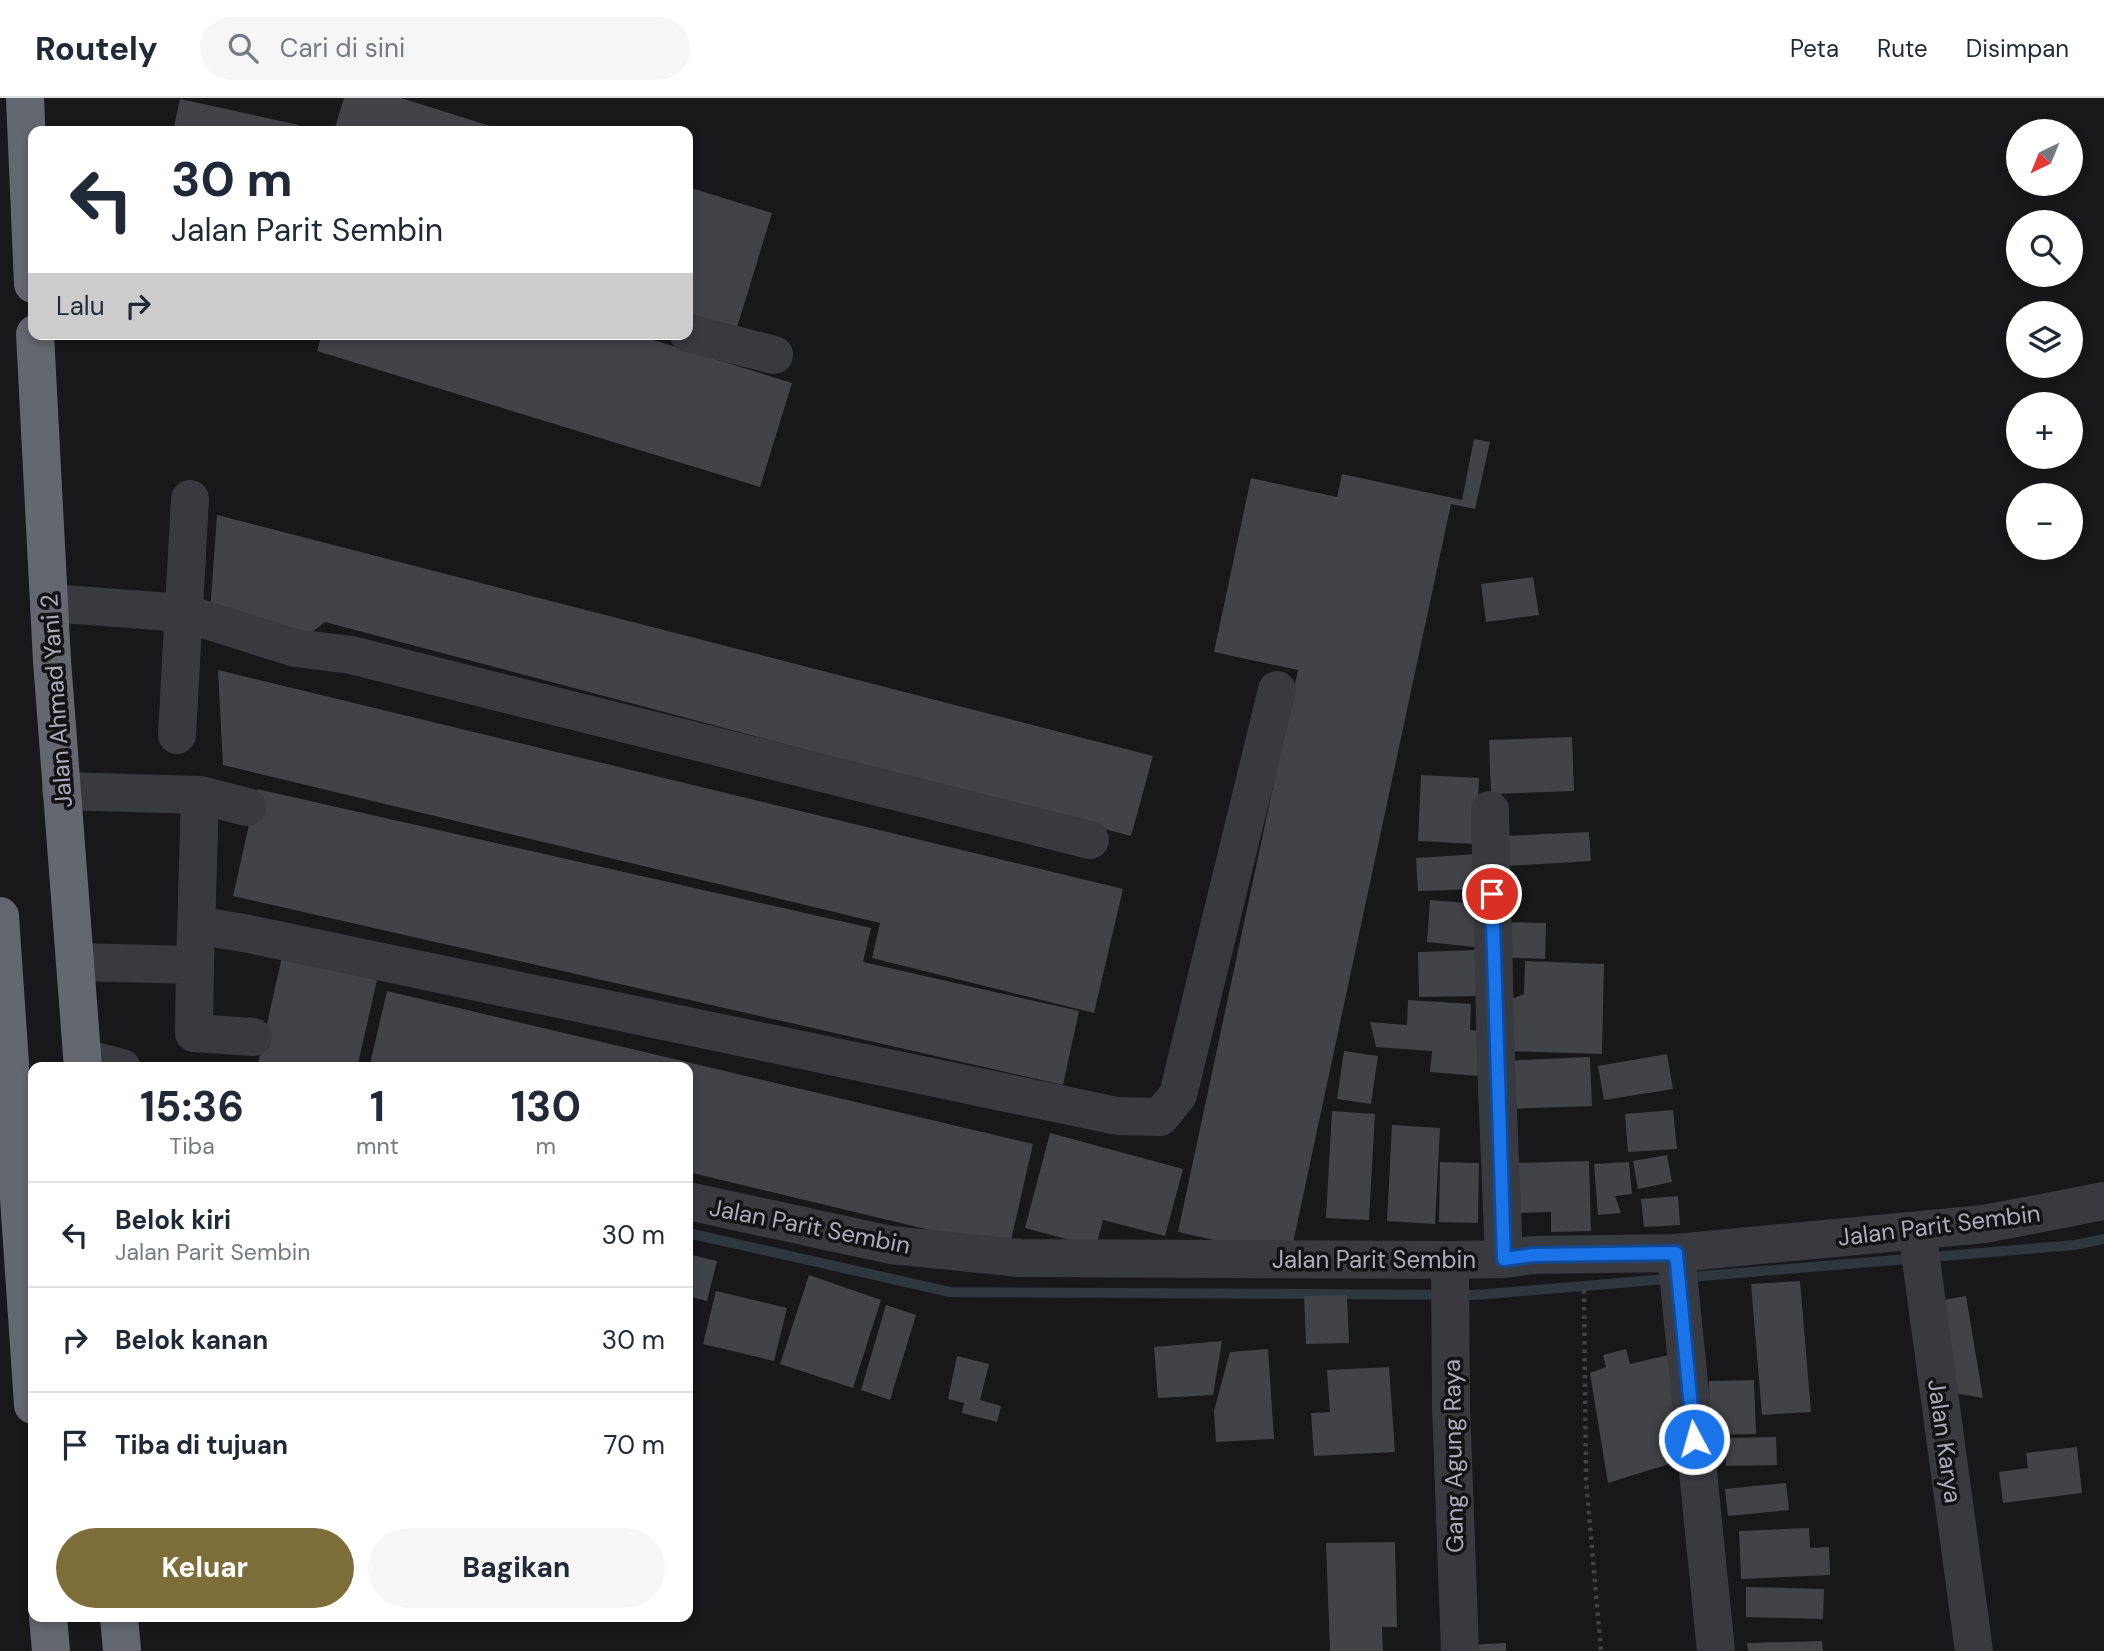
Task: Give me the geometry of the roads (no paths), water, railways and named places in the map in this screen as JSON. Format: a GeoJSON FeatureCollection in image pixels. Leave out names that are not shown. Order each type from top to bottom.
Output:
{"type":"FeatureCollection","features":[{"type":"Feature","properties":{"kind":"highway"},"geometry":{"type":"LineString","coordinates":[[25,98],[28,130]]}},
{"type":"Feature","properties":{"kind":"highway","name":"Jalan Ahmad Yani 2"},"geometry":{"type":"LineString","coordinates":[[35,340],[61,790],[82,1062]]}},
{"type":"Feature","properties":{"kind":"highway"},"geometry":{"type":"LineString","coordinates":[[0,916],[5,1032],[28,1332]]}},
{"type":"Feature","properties":{"kind":"highway"},"geometry":{"type":"LineString","coordinates":[[48,1622],[51,1651]]}},
{"type":"Feature","properties":{"kind":"highway"},"geometry":{"type":"LineString","coordinates":[[119,1622],[122,1651]]}},
{"type":"Feature","properties":{"kind":"street"},"geometry":{"type":"LineString","coordinates":[[693,334],[774,355]]}},
{"type":"Feature","properties":{"kind":"street"},"geometry":{"type":"LineString","coordinates":[[177,735],[190,499]]}},
{"type":"Feature","properties":{"kind":"street"},"geometry":{"type":"LineString","coordinates":[[49,603],[184,613],[295,648],[351,655],[1090,840]]}},
{"type":"Feature","properties":{"kind":"street"},"geometry":{"type":"LineString","coordinates":[[196,925],[1117,1116],[1160,1116],[1178,1096],[1277,690]]}},
{"type":"Feature","properties":{"kind":"street"},"geometry":{"type":"LineString","coordinates":[[61,790],[200,795],[247,807]]}},
{"type":"Feature","properties":{"kind":"street"},"geometry":{"type":"LineString","coordinates":[[200,795],[194,1033],[253,1037]]}},
{"type":"Feature","properties":{"kind":"street"},"geometry":{"type":"LineString","coordinates":[[1490,810],[1504,1259]]}},
{"type":"Feature","properties":{"kind":"street"},"geometry":{"type":"LineString","coordinates":[[75,962],[195,965]]}},
{"type":"Feature","properties":{"kind":"street","name":"Jalan Parit Sembin"},"geometry":{"type":"LineString","coordinates":[[693,1202],[891,1245],[1020,1258],[1450,1260],[1504,1259],[1533,1255],[1676,1253],[1984,1224],[2104,1201]]}},
{"type":"Feature","properties":{"kind":"street","name":"Jalan Karya"},"geometry":{"type":"LineString","coordinates":[[1917,1230],[1974,1651]]}},
{"type":"Feature","properties":{"kind":"street"},"geometry":{"type":"LineString","coordinates":[[1676,1253],[1716,1651]]}},
{"type":"Feature","properties":{"kind":"street","name":"Gang Agung Raya"},"geometry":{"type":"LineString","coordinates":[[1450,1260],[1451,1420],[1460,1651]]}},
{"type":"Feature","properties":{"kind":"waterway"},"geometry":{"type":"LineString","coordinates":[[693,1234],[950,1292],[1475,1295],[2075,1245],[2104,1239]]}}]}
